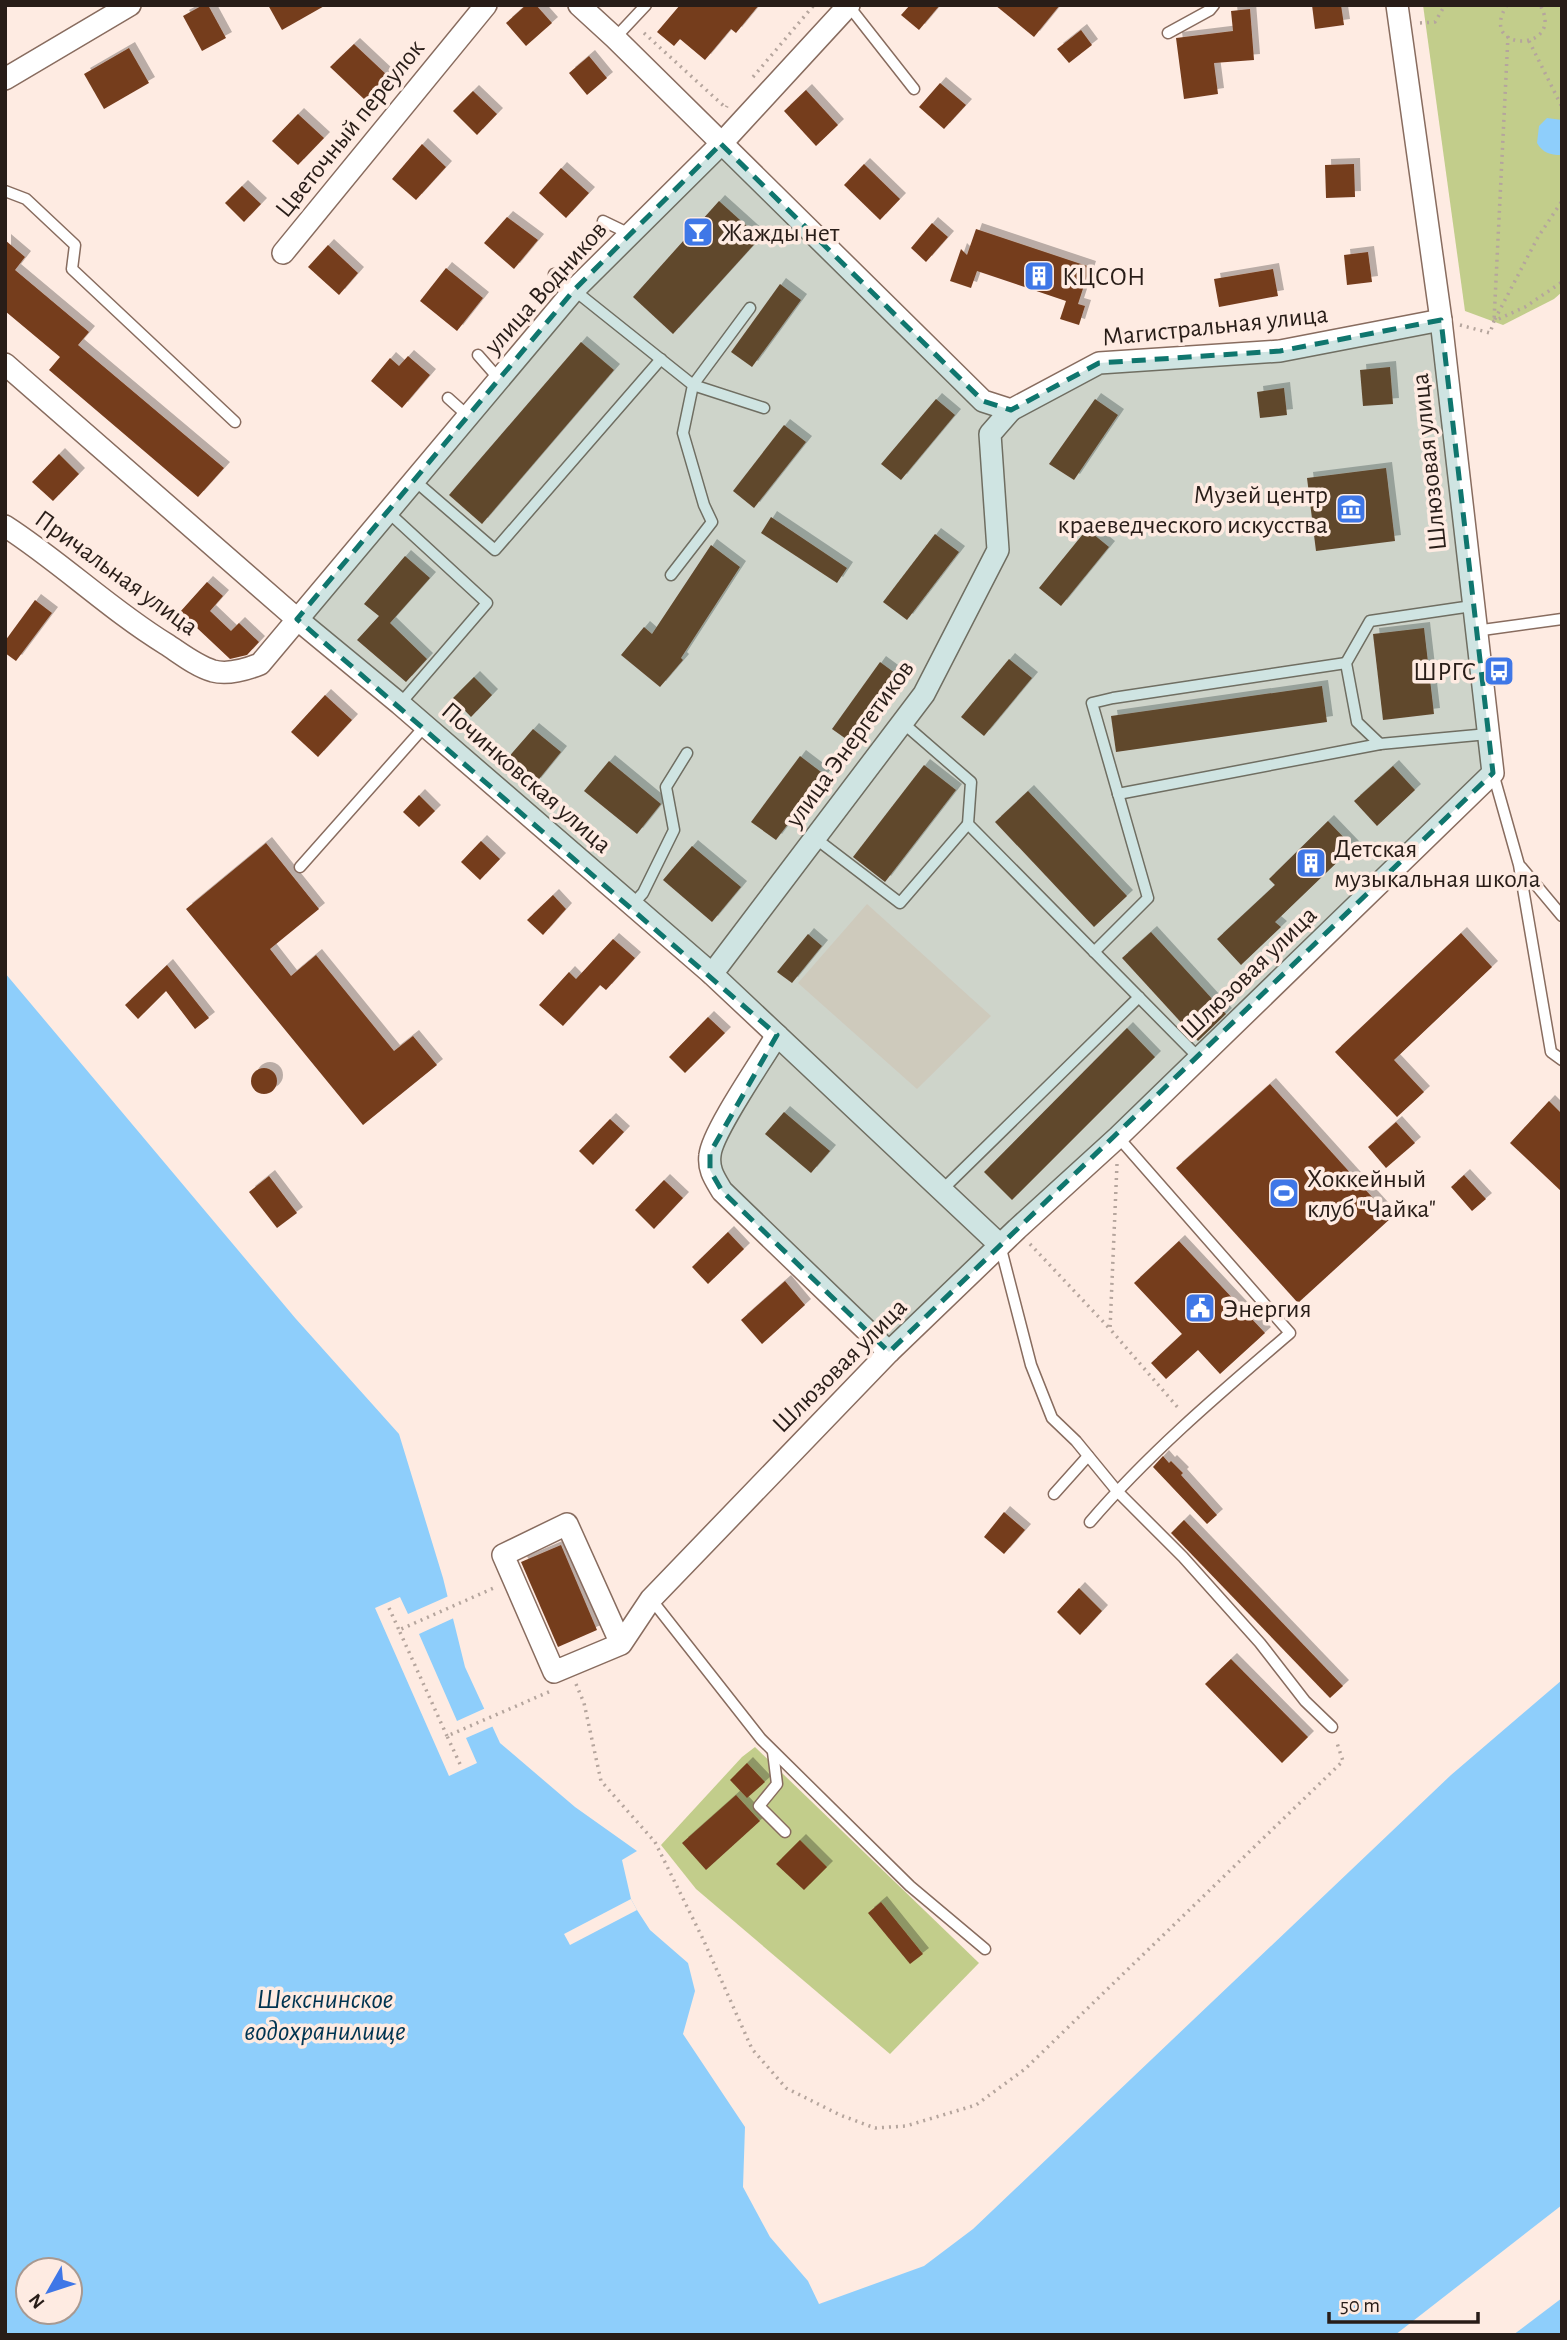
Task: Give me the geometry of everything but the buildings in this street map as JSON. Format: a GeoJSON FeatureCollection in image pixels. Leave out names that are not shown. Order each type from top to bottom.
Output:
{"type":"FeatureCollection","features":[{"type":"Feature","properties":{"kind":"street"},"geometry":{"type":"LineString","coordinates":[[6,77],[130,5]]}},
{"type":"Feature","properties":{"kind":"street","name":"Цветочный переулок"},"geometry":{"type":"LineString","coordinates":[[283,253],[486,5]]}},
{"type":"Feature","properties":{"kind":"street"},"geometry":{"type":"LineString","coordinates":[[579,5],[983,401],[1011,410]]}},
{"type":"Feature","properties":{"kind":"street","name":"улица Водников"},"geometry":{"type":"LineString","coordinates":[[297,619],[575,289],[721,144],[848,5]]}},
{"type":"Feature","properties":{"kind":"street","name":"Шлюзовая улица"},"geometry":{"type":"LineString","coordinates":[[621,1644],[651,1599],[889,1352],[1118,1137],[1493,773],[1441,320],[1397,5]]}},
{"type":"Feature","properties":{"kind":"street","name":"Магистральная улица"},"geometry":{"type":"LineString","coordinates":[[1011,410],[1099,363],[1280,351],[1441,320]]}},
{"type":"Feature","properties":{"kind":"street","name":"Починковская улица"},"geometry":{"type":"LineString","coordinates":[[5,364],[297,619],[400,704],[712,974],[1000,1245]]}},
{"type":"Feature","properties":{"kind":"street","name":"улица Энергетиков"},"geometry":{"type":"LineString","coordinates":[[712,974],[925,694],[998,550],[990,434],[1011,410]]}},
{"type":"Feature","properties":{"kind":"street","name":"Причальная улица"},"geometry":{"type":"LineString","coordinates":[[5,526],[125,617],[189,659],[213,671],[241,671],[260,664],[297,619]]}},
{"type":"Feature","properties":{"kind":"street"},"geometry":{"type":"LineString","coordinates":[[777,1035],[721,1128],[710,1153],[710,1170],[722,1191],[889,1352]]}},
{"type":"Feature","properties":{"kind":"street"},"geometry":{"type":"LineString","coordinates":[[567,1524],[621,1644],[572,1673],[554,1672],[514,1579],[503,1555],[567,1524]]}},
{"type":"Feature","properties":{"kind":"lane"},"geometry":{"type":"LineString","coordinates":[[615,38],[646,5]]}},
{"type":"Feature","properties":{"kind":"lane"},"geometry":{"type":"LineString","coordinates":[[848,5],[914,89]]}},
{"type":"Feature","properties":{"kind":"lane"},"geometry":{"type":"LineString","coordinates":[[1168,33],[1210,10],[1214,5]]}},
{"type":"Feature","properties":{"kind":"lane"},"geometry":{"type":"LineString","coordinates":[[5,191],[26,199],[75,245],[72,269],[235,422]]}},
{"type":"Feature","properties":{"kind":"lane"},"geometry":{"type":"LineString","coordinates":[[603,221],[630,234]]}},
{"type":"Feature","properties":{"kind":"lane"},"geometry":{"type":"LineString","coordinates":[[554,274],[693,386],[764,408]]}},
{"type":"Feature","properties":{"kind":"lane"},"geometry":{"type":"LineString","coordinates":[[671,575],[712,522],[704,505],[683,433],[693,386],[750,308]]}},
{"type":"Feature","properties":{"kind":"lane"},"geometry":{"type":"LineString","coordinates":[[478,355],[499,379]]}},
{"type":"Feature","properties":{"kind":"lane"},"geometry":{"type":"LineString","coordinates":[[414,480],[495,550],[661,359]]}},
{"type":"Feature","properties":{"kind":"lane"},"geometry":{"type":"LineString","coordinates":[[448,398],[468,416]]}},
{"type":"Feature","properties":{"kind":"lane"},"geometry":{"type":"LineString","coordinates":[[387,511],[487,603],[400,704]]}},
{"type":"Feature","properties":{"kind":"lane"},"geometry":{"type":"LineString","coordinates":[[1380,744],[1357,722],[1346,663],[1370,621],[1472,606]]}},
{"type":"Feature","properties":{"kind":"lane"},"geometry":{"type":"LineString","coordinates":[[1475,631],[1562,619]]}},
{"type":"Feature","properties":{"kind":"lane"},"geometry":{"type":"LineString","coordinates":[[1094,952],[1148,898],[1092,703],[1346,663]]}},
{"type":"Feature","properties":{"kind":"lane"},"geometry":{"type":"LineString","coordinates":[[815,838],[900,904],[968,824],[971,782],[903,723]]}},
{"type":"Feature","properties":{"kind":"lane"},"geometry":{"type":"LineString","coordinates":[[300,867],[425,726]]}},
{"type":"Feature","properties":{"kind":"lane"},"geometry":{"type":"LineString","coordinates":[[1118,794],[1380,744],[1488,734]]}},
{"type":"Feature","properties":{"kind":"lane"},"geometry":{"type":"LineString","coordinates":[[632,905],[643,893],[674,830],[666,787],[687,753]]}},
{"type":"Feature","properties":{"kind":"lane"},"geometry":{"type":"LineString","coordinates":[[1493,773],[1519,865],[1551,1052],[1562,1060]]}},
{"type":"Feature","properties":{"kind":"lane"},"geometry":{"type":"LineString","coordinates":[[968,824],[1199,1059]]}},
{"type":"Feature","properties":{"kind":"lane"},"geometry":{"type":"LineString","coordinates":[[1519,865],[1562,916]]}},
{"type":"Feature","properties":{"kind":"lane"},"geometry":{"type":"LineString","coordinates":[[942,1190],[1139,997]]}},
{"type":"Feature","properties":{"kind":"lane"},"geometry":{"type":"LineString","coordinates":[[1090,1522],[1117,1491],[1189,1420],[1290,1333],[1118,1137]]}},
{"type":"Feature","properties":{"kind":"lane"},"geometry":{"type":"LineString","coordinates":[[1000,1245],[1031,1365],[1052,1418],[1117,1491],[1184,1556],[1305,1701],[1332,1727]]}},
{"type":"Feature","properties":{"kind":"lane"},"geometry":{"type":"LineString","coordinates":[[1054,1494],[1088,1456]]}},
{"type":"Feature","properties":{"kind":"lane"},"geometry":{"type":"LineString","coordinates":[[651,1599],[773,1752],[910,1885],[985,1949]]}},
{"type":"Feature","properties":{"kind":"lane"},"geometry":{"type":"LineString","coordinates":[[773,1752],[777,1784],[759,1806],[785,1832]]}},
{"type":"Feature","properties":{"kind":"path"},"geometry":{"type":"LineString","coordinates":[[752,77],[814,5]]}},
{"type":"Feature","properties":{"kind":"path"},"geometry":{"type":"LineString","coordinates":[[1420,23],[1435,22],[1445,5]]}},
{"type":"Feature","properties":{"kind":"path"},"geometry":{"type":"LineString","coordinates":[[1507,5],[1501,20],[1503,29],[1515,41],[1529,41],[1540,36],[1546,19],[1540,5]]}},
{"type":"Feature","properties":{"kind":"path"},"geometry":{"type":"LineString","coordinates":[[644,33],[726,108],[735,98]]}},
{"type":"Feature","properties":{"kind":"path"},"geometry":{"type":"LineString","coordinates":[[1494,321],[1508,36]]}},
{"type":"Feature","properties":{"kind":"path"},"geometry":{"type":"LineString","coordinates":[[1529,41],[1562,107]]}},
{"type":"Feature","properties":{"kind":"path"},"geometry":{"type":"LineString","coordinates":[[1441,320],[1490,333],[1538,237],[1562,201]]}},
{"type":"Feature","properties":{"kind":"path"},"geometry":{"type":"LineString","coordinates":[[1494,321],[1525,307],[1562,282]]}},
{"type":"Feature","properties":{"kind":"path"},"geometry":{"type":"LineString","coordinates":[[1110,1329],[1118,1137]]}},
{"type":"Feature","properties":{"kind":"path"},"geometry":{"type":"LineString","coordinates":[[1017,1229],[1110,1329],[1189,1420]]}},
{"type":"Feature","properties":{"kind":"path"},"geometry":{"type":"LineString","coordinates":[[399,1630],[514,1579]]}},
{"type":"Feature","properties":{"kind":"path"},"geometry":{"type":"LineString","coordinates":[[389,1608],[460,1764]]}},
{"type":"Feature","properties":{"kind":"path"},"geometry":{"type":"LineString","coordinates":[[447,1735],[572,1673],[584,1703],[601,1781],[655,1842],[703,1938],[752,2049],[786,2088],[840,2115],[875,2128],[906,2126],[975,2105],[1025,2069],[1342,1761],[1332,1727]]}},
{"type":"Feature","properties":{"kind":"highlighted area"},"geometry":{"type":"Polygon","coordinates":[[[721,144],[983,401],[1011,410],[1099,363],[1280,351],[1441,320],[1493,773],[889,1352],[722,1191],[710,1170],[710,1153],[777,1035],[297,619],[575,289],[721,144]]]}},
{"type":"Feature","properties":{"kind":"shaded area"},"geometry":{"type":"Polygon","coordinates":[[[867,904],[991,1016],[917,1089],[798,983],[867,904]]]}},
{"type":"Feature","properties":{"kind":"green space"},"geometry":{"type":"Polygon","coordinates":[[[1423,5],[1562,5],[1562,292],[1554,299],[1503,325],[1465,311],[1423,5]]]}},
{"type":"Feature","properties":{"kind":"green space"},"geometry":{"type":"Polygon","coordinates":[[[755,1747],[979,1963],[890,2054],[696,1889],[661,1845],[742,1757],[755,1747]]]}},
{"type":"Feature","properties":{"kind":"water"},"geometry":{"type":"Polygon","coordinates":[[[1547,118],[1562,120],[1561,155],[1547,153],[1537,143],[1539,126],[1547,118]]]}},
{"type":"Feature","properties":{"kind":"water","name":"Шекснинское водохранилище"},"geometry":{"type":"Polygon","coordinates":[[[5,973],[296,1319],[399,1434],[443,1578],[465,1667],[500,1743],[575,1807],[637,1851],[622,1860],[631,1899],[650,1930],[688,1963],[695,1991],[683,2034],[745,2127],[743,2187],[770,2237],[808,2281],[819,2304],[924,2266],[973,2229],[1451,1775],[1562,1680],[1562,2335],[5,2335],[5,973]]]}},
{"type":"Feature","properties":{"kind":"pier"},"geometry":{"type":"Polygon","coordinates":[[[451,1595],[456,1617],[419,1634],[457,1721],[488,1707],[496,1725],[466,1738],[477,1763],[449,1776],[375,1608],[400,1597],[408,1614],[451,1595]]]}},
{"type":"Feature","properties":{"kind":"pier"},"geometry":{"type":"Polygon","coordinates":[[[631,1899],[637,1910],[570,1945],[564,1934],[631,1899]]]}},
{"type":"Feature","properties":{"kind":"pier"},"geometry":{"type":"Polygon","coordinates":[[[1562,2205],[1562,2298],[1513,2335],[1395,2335],[1562,2205]]]}},
{"type":"Feature","properties":{"kind":"place","name":"Жажды нет"},"geometry":{"type":"Point","coordinates":[698,232]}},
{"type":"Feature","properties":{"kind":"place","name":"КЦСОН"},"geometry":{"type":"Point","coordinates":[1039,276]}},
{"type":"Feature","properties":{"kind":"place","name":"Музей центр краеведческого искусства"},"geometry":{"type":"Point","coordinates":[1351,509]}},
{"type":"Feature","properties":{"kind":"place","name":"ШРГС"},"geometry":{"type":"Point","coordinates":[1499,671]}},
{"type":"Feature","properties":{"kind":"place","name":"Детская музыкальная школа"},"geometry":{"type":"Point","coordinates":[1311,863]}},
{"type":"Feature","properties":{"kind":"place","name":"Хоккейный клуб \"Чайка\""},"geometry":{"type":"Point","coordinates":[1284,1193]}},
{"type":"Feature","properties":{"kind":"place","name":"Энергия"},"geometry":{"type":"Point","coordinates":[1200,1308]}}]}
